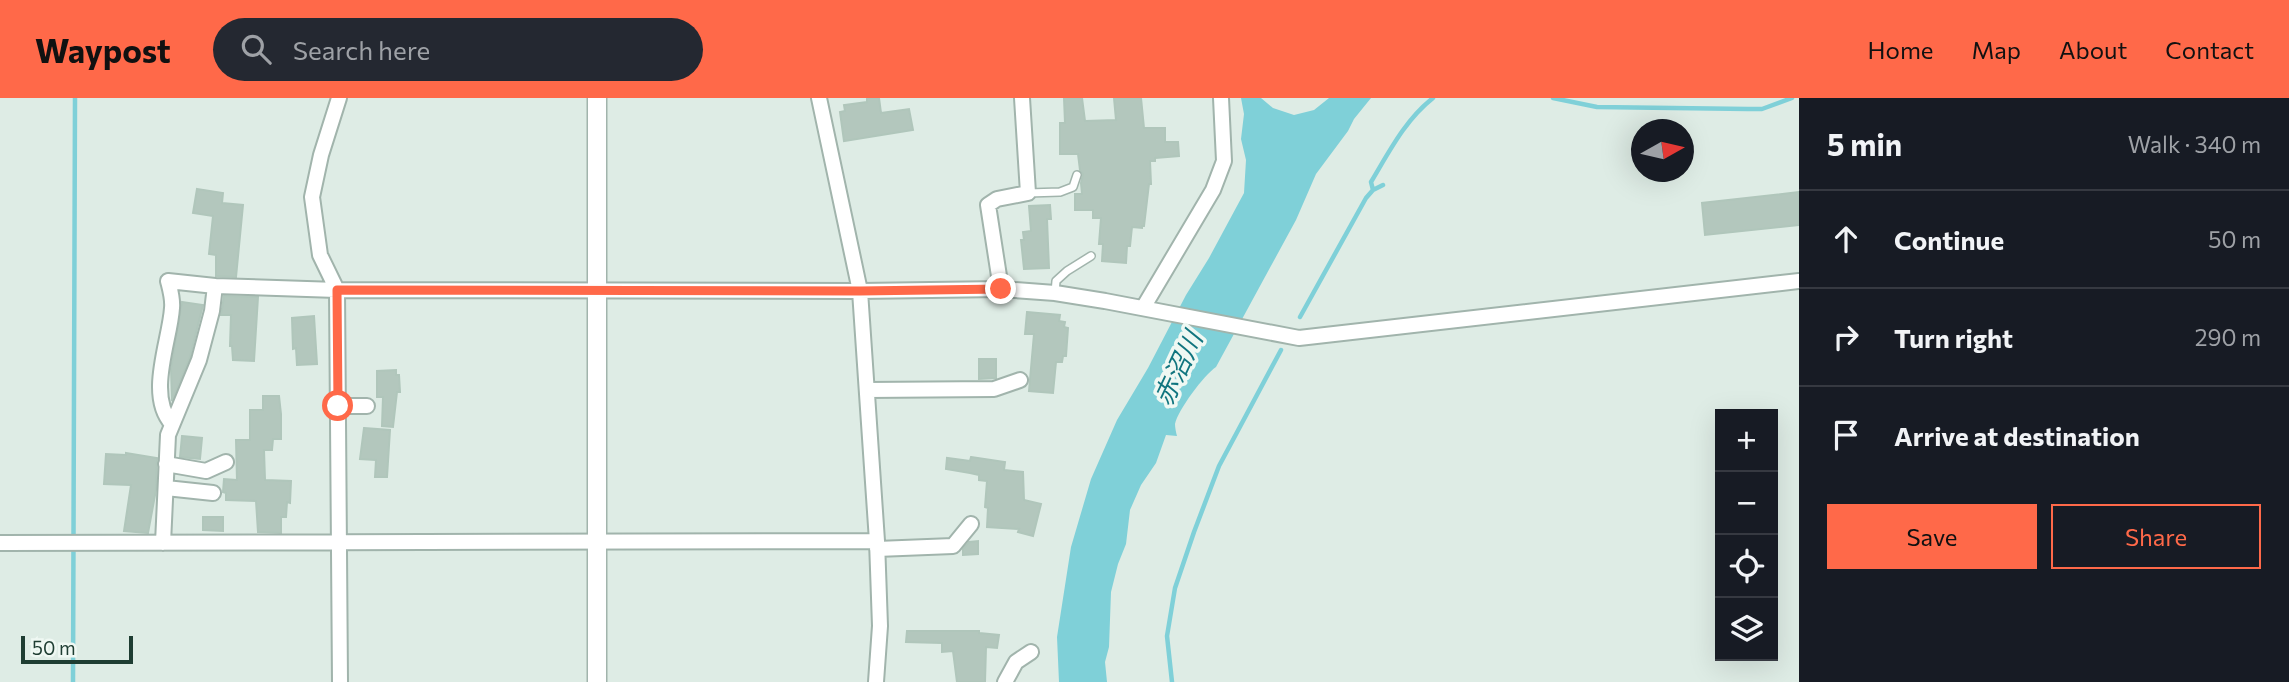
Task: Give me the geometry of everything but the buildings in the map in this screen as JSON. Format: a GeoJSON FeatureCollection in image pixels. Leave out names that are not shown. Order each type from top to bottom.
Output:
{"type":"FeatureCollection","features":[{"type":"Feature","properties":{"kind":"street"},"geometry":{"type":"LineString","coordinates":[[339,98],[321,155],[312,197],[320,255],[337,290],[340,682]]}},
{"type":"Feature","properties":{"kind":"street"},"geometry":{"type":"LineString","coordinates":[[597,98],[597,682]]}},
{"type":"Feature","properties":{"kind":"street"},"geometry":{"type":"LineString","coordinates":[[1001,289],[988,205],[998,199],[1028,193],[1022,98]]}},
{"type":"Feature","properties":{"kind":"street"},"geometry":{"type":"LineString","coordinates":[[1143,308],[1213,190],[1224,161],[1221,98]]}},
{"type":"Feature","properties":{"kind":"street"},"geometry":{"type":"LineString","coordinates":[[823,99],[860,291],[877,545],[880,626],[876,682]]}},
{"type":"Feature","properties":{"kind":"street"},"geometry":{"type":"LineString","coordinates":[[172,424],[164,411],[161,396],[161,373],[172,304],[168,281],[215,286],[337,290],[1001,289],[1055,293],[1298,338],[1799,281]]}},
{"type":"Feature","properties":{"kind":"street"},"geometry":{"type":"LineString","coordinates":[[163,543],[168,435],[199,360],[212,311],[215,286]]}},
{"type":"Feature","properties":{"kind":"street"},"geometry":{"type":"LineString","coordinates":[[867,390],[994,388],[1020,380]]}},
{"type":"Feature","properties":{"kind":"street"},"geometry":{"type":"LineString","coordinates":[[338,406],[367,406]]}},
{"type":"Feature","properties":{"kind":"street"},"geometry":{"type":"LineString","coordinates":[[166,464],[206,471],[226,462]]}},
{"type":"Feature","properties":{"kind":"street"},"geometry":{"type":"LineString","coordinates":[[166,488],[213,494]]}},
{"type":"Feature","properties":{"kind":"street"},"geometry":{"type":"LineString","coordinates":[[0,543],[597,542],[953,546],[971,524]]}},
{"type":"Feature","properties":{"kind":"street"},"geometry":{"type":"LineString","coordinates":[[1005,682],[1016,662],[1031,652]]}},
{"type":"Feature","properties":{"kind":"lane"},"geometry":{"type":"LineString","coordinates":[[1028,193],[1060,192],[1073,187],[1077,175]]}},
{"type":"Feature","properties":{"kind":"lane"},"geometry":{"type":"LineString","coordinates":[[1055,293],[1056,281],[1091,256]]}},
{"type":"Feature","properties":{"kind":"water","name":"赤沼川"},"geometry":{"type":"Polygon","coordinates":[[[1241,98],[1261,98],[1273,108],[1294,115],[1314,110],[1329,98],[1371,98],[1316,174],[1296,220],[1216,367],[1186,402],[1175,424],[1177,436],[1166,435],[1156,463],[1141,485],[1130,510],[1126,544],[1111,592],[1109,647],[1105,662],[1107,682],[1059,682],[1057,637],[1071,547],[1091,479],[1117,420],[1244,193],[1246,160],[1241,139],[1244,114],[1241,98]]]}},
{"type":"Feature","properties":{"kind":"waterway"},"geometry":{"type":"LineString","coordinates":[[73,682],[75,98]]}},
{"type":"Feature","properties":{"kind":"waterway"},"geometry":{"type":"LineString","coordinates":[[1373,190],[1371,182],[1398,137],[1414,116],[1433,98]]}},
{"type":"Feature","properties":{"kind":"waterway"},"geometry":{"type":"LineString","coordinates":[[1553,98],[1597,107],[1748,109],[1762,109],[1792,98]]}},
{"type":"Feature","properties":{"kind":"waterway"},"geometry":{"type":"LineString","coordinates":[[1300,317],[1366,198],[1373,190],[1383,185]]}},
{"type":"Feature","properties":{"kind":"waterway"},"geometry":{"type":"LineString","coordinates":[[1172,682],[1167,636],[1175,588],[1219,466],[1281,350]]}},
{"type":"Feature","properties":{"kind":"route"},"geometry":{"type":"LineString","coordinates":[[338,406],[337,290],[1001,289]]}}]}
